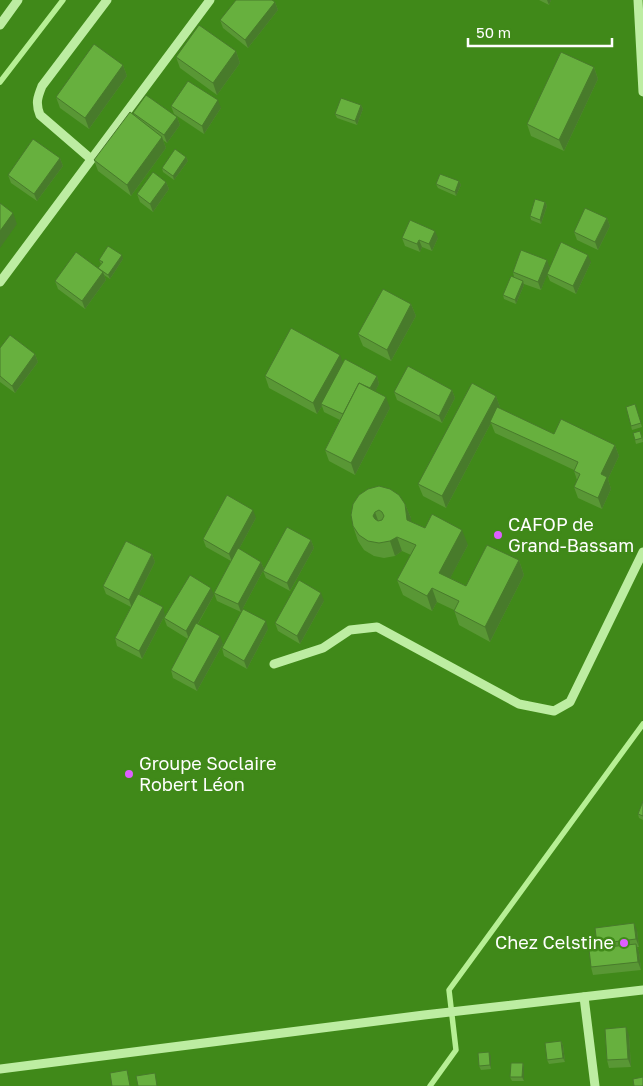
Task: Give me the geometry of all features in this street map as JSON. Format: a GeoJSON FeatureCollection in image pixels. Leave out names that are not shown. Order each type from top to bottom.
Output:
{"type":"FeatureCollection","features":[{"type":"Feature","properties":{"kind":"street"},"geometry":{"type":"LineString","coordinates":[[0,24],[18,0]]}},
{"type":"Feature","properties":{"kind":"street"},"geometry":{"type":"LineString","coordinates":[[91,160],[40,114],[36,106],[37,97],[42,86],[107,0]]}},
{"type":"Feature","properties":{"kind":"street"},"geometry":{"type":"LineString","coordinates":[[0,282],[210,0]]}},
{"type":"Feature","properties":{"kind":"street"},"geometry":{"type":"LineString","coordinates":[[638,0],[643,92]]}},
{"type":"Feature","properties":{"kind":"street"},"geometry":{"type":"LineString","coordinates":[[274,664],[323,648],[350,630],[377,626],[519,704],[554,711],[570,702],[643,552]]}},
{"type":"Feature","properties":{"kind":"street"},"geometry":{"type":"LineString","coordinates":[[0,1069],[424,1015],[643,990]]}},
{"type":"Feature","properties":{"kind":"street"},"geometry":{"type":"LineString","coordinates":[[584,997],[595,1086]]}},
{"type":"Feature","properties":{"kind":"building"},"geometry":{"type":"Polygon","coordinates":[[[236,0],[272,0],[275,2],[245,40],[220,20],[236,0]]]}},
{"type":"Feature","properties":{"kind":"building"},"geometry":{"type":"Polygon","coordinates":[[[199,25],[236,51],[213,83],[176,57],[199,25]]]}},
{"type":"Feature","properties":{"kind":"building"},"geometry":{"type":"Polygon","coordinates":[[[94,44],[123,65],[85,118],[56,97],[94,44]]]}},
{"type":"Feature","properties":{"kind":"building"},"geometry":{"type":"Polygon","coordinates":[[[561,52],[594,67],[559,140],[527,124],[561,52]]]}},
{"type":"Feature","properties":{"kind":"building"},"geometry":{"type":"Polygon","coordinates":[[[188,81],[218,100],[202,126],[171,106],[188,81]]]}},
{"type":"Feature","properties":{"kind":"building"},"geometry":{"type":"Polygon","coordinates":[[[146,95],[177,117],[164,135],[133,113],[146,95]]]}},
{"type":"Feature","properties":{"kind":"building"},"geometry":{"type":"Polygon","coordinates":[[[341,98],[361,105],[355,121],[335,114],[341,98]]]}},
{"type":"Feature","properties":{"kind":"building"},"geometry":{"type":"Polygon","coordinates":[[[130,112],[162,137],[127,185],[94,160],[130,112]]]}},
{"type":"Feature","properties":{"kind":"building"},"geometry":{"type":"Polygon","coordinates":[[[33,139],[60,158],[34,194],[8,175],[33,139]]]}},
{"type":"Feature","properties":{"kind":"building"},"geometry":{"type":"Polygon","coordinates":[[[175,149],[186,157],[173,176],[162,168],[175,149]]]}},
{"type":"Feature","properties":{"kind":"building"},"geometry":{"type":"Polygon","coordinates":[[[153,172],[166,182],[150,204],[137,194],[153,172]]]}},
{"type":"Feature","properties":{"kind":"building"},"geometry":{"type":"Polygon","coordinates":[[[440,174],[459,181],[455,192],[436,184],[440,174]]]}},
{"type":"Feature","properties":{"kind":"building"},"geometry":{"type":"Polygon","coordinates":[[[535,199],[545,202],[540,220],[530,216],[535,199]]]}},
{"type":"Feature","properties":{"kind":"building"},"geometry":{"type":"Polygon","coordinates":[[[0,203],[13,213],[0,231],[0,203]]]}},
{"type":"Feature","properties":{"kind":"building"},"geometry":{"type":"Polygon","coordinates":[[[585,208],[607,218],[595,242],[574,232],[585,208]]]}},
{"type":"Feature","properties":{"kind":"building"},"geometry":{"type":"Polygon","coordinates":[[[410,220],[435,231],[429,244],[419,240],[417,244],[402,238],[410,220]]]}},
{"type":"Feature","properties":{"kind":"building"},"geometry":{"type":"Polygon","coordinates":[[[561,242],[588,255],[573,286],[547,274],[561,242]]]}},
{"type":"Feature","properties":{"kind":"building"},"geometry":{"type":"Polygon","coordinates":[[[108,246],[122,255],[108,275],[98,268],[103,262],[99,260],[108,246]]]}},
{"type":"Feature","properties":{"kind":"building"},"geometry":{"type":"Polygon","coordinates":[[[521,250],[547,260],[538,282],[513,272],[521,250]]]}},
{"type":"Feature","properties":{"kind":"building"},"geometry":{"type":"Polygon","coordinates":[[[76,252],[103,272],[82,301],[55,281],[76,252]]]}},
{"type":"Feature","properties":{"kind":"building"},"geometry":{"type":"Polygon","coordinates":[[[511,276],[523,281],[515,300],[503,295],[511,276]]]}},
{"type":"Feature","properties":{"kind":"building"},"geometry":{"type":"Polygon","coordinates":[[[383,289],[411,304],[387,350],[358,334],[383,289]]]}},
{"type":"Feature","properties":{"kind":"building"},"geometry":{"type":"Polygon","coordinates":[[[291,328],[340,355],[313,403],[265,376],[291,328]]]}},
{"type":"Feature","properties":{"kind":"building"},"geometry":{"type":"Polygon","coordinates":[[[10,335],[35,354],[12,386],[0,376],[0,348],[10,335]]]}},
{"type":"Feature","properties":{"kind":"building"},"geometry":{"type":"Polygon","coordinates":[[[345,359],[377,376],[370,388],[359,383],[343,414],[321,404],[345,359]]]}},
{"type":"Feature","properties":{"kind":"building"},"geometry":{"type":"Polygon","coordinates":[[[408,366],[452,390],[439,416],[394,392],[408,366]]]}},
{"type":"Feature","properties":{"kind":"building"},"geometry":{"type":"Polygon","coordinates":[[[359,383],[386,397],[351,463],[325,450],[359,383]]]}},
{"type":"Feature","properties":{"kind":"building"},"geometry":{"type":"Polygon","coordinates":[[[472,383],[496,396],[442,496],[418,484],[472,383]]]}},
{"type":"Feature","properties":{"kind":"building"},"geometry":{"type":"Polygon","coordinates":[[[635,404],[641,423],[631,426],[626,407],[635,404]]]}},
{"type":"Feature","properties":{"kind":"building"},"geometry":{"type":"Polygon","coordinates":[[[497,407],[554,434],[561,419],[615,445],[601,474],[607,477],[598,498],[574,487],[580,474],[574,471],[578,462],[490,422],[497,407]]]}},
{"type":"Feature","properties":{"kind":"building"},"geometry":{"type":"Polygon","coordinates":[[[640,431],[642,438],[635,440],[633,433],[640,431]]]}},
{"type":"Feature","properties":{"kind":"building"},"geometry":{"type":"Polygon","coordinates":[[[379,486],[390,489],[399,495],[405,504],[407,520],[425,528],[432,514],[462,530],[439,573],[466,586],[487,545],[519,560],[485,627],[454,611],[459,601],[432,588],[427,596],[397,580],[416,545],[397,537],[390,541],[379,543],[368,541],[359,535],[353,526],[351,515],[353,504],[359,495],[368,489],[379,486]],[[379,510],[375,512],[373,516],[375,519],[378,521],[382,520],[384,516],[379,510]]]}},
{"type":"Feature","properties":{"kind":"building"},"geometry":{"type":"Polygon","coordinates":[[[227,495],[253,510],[229,554],[203,539],[227,495]]]}},
{"type":"Feature","properties":{"kind":"building"},"geometry":{"type":"Polygon","coordinates":[[[287,527],[311,540],[287,583],[263,571],[287,527]]]}},
{"type":"Feature","properties":{"kind":"building"},"geometry":{"type":"Polygon","coordinates":[[[126,541],[152,554],[129,600],[103,586],[126,541]]]}},
{"type":"Feature","properties":{"kind":"building"},"geometry":{"type":"Polygon","coordinates":[[[238,548],[261,562],[238,604],[214,593],[238,548]]]}},
{"type":"Feature","properties":{"kind":"building"},"geometry":{"type":"Polygon","coordinates":[[[190,575],[211,588],[186,631],[164,618],[190,575]]]}},
{"type":"Feature","properties":{"kind":"building"},"geometry":{"type":"Polygon","coordinates":[[[299,580],[321,593],[297,636],[275,623],[299,580]]]}},
{"type":"Feature","properties":{"kind":"building"},"geometry":{"type":"Polygon","coordinates":[[[138,594],[163,607],[139,651],[115,638],[138,594]]]}},
{"type":"Feature","properties":{"kind":"building"},"geometry":{"type":"Polygon","coordinates":[[[243,609],[266,621],[244,661],[222,648],[243,609]]]}},
{"type":"Feature","properties":{"kind":"building"},"geometry":{"type":"Polygon","coordinates":[[[196,623],[220,636],[194,683],[171,670],[196,623]]]}},
{"type":"Feature","properties":{"kind":"building"},"geometry":{"type":"Polygon","coordinates":[[[643,801],[643,816],[638,814],[643,801]]]}},
{"type":"Feature","properties":{"kind":"building"},"geometry":{"type":"Polygon","coordinates":[[[634,923],[636,939],[597,944],[595,928],[634,923]]]}},
{"type":"Feature","properties":{"kind":"building"},"geometry":{"type":"Polygon","coordinates":[[[636,944],[638,962],[591,967],[589,949],[636,944]]]}},
{"type":"Feature","properties":{"kind":"building"},"geometry":{"type":"Polygon","coordinates":[[[626,1027],[628,1059],[607,1060],[605,1029],[626,1027]]]}},
{"type":"Feature","properties":{"kind":"building"},"geometry":{"type":"Polygon","coordinates":[[[561,1041],[563,1058],[547,1060],[545,1043],[561,1041]]]}},
{"type":"Feature","properties":{"kind":"building"},"geometry":{"type":"Polygon","coordinates":[[[489,1052],[490,1065],[479,1066],[478,1053],[489,1052]]]}},
{"type":"Feature","properties":{"kind":"building"},"geometry":{"type":"Polygon","coordinates":[[[511,1063],[523,1063],[522,1077],[510,1077],[511,1063]]]}},
{"type":"Feature","properties":{"kind":"building"},"geometry":{"type":"Polygon","coordinates":[[[127,1070],[130,1086],[112,1086],[110,1073],[127,1070]]]}},
{"type":"Feature","properties":{"kind":"building"},"geometry":{"type":"Polygon","coordinates":[[[155,1073],[157,1086],[138,1086],[136,1076],[155,1073]]]}},
{"type":"Feature","properties":{"kind":"building"},"geometry":{"type":"Polygon","coordinates":[[[643,1077],[643,1086],[634,1086],[633,1079],[643,1077]]]}},
{"type":"Feature","properties":{"kind":"waterway"},"geometry":{"type":"LineString","coordinates":[[0,82],[63,0]]}},
{"type":"Feature","properties":{"kind":"waterway"},"geometry":{"type":"LineString","coordinates":[[430,1086],[456,1050],[449,990],[643,724]]}},
{"type":"Feature","properties":{"kind":"place","name":"CAFOP de Grand-Bassam"},"geometry":{"type":"Point","coordinates":[498,535]}},
{"type":"Feature","properties":{"kind":"place","name":"Groupe Soclaire Robert Léon"},"geometry":{"type":"Point","coordinates":[129,774]}},
{"type":"Feature","properties":{"kind":"place","name":"Chez Celstine"},"geometry":{"type":"Point","coordinates":[624,943]}}]}
